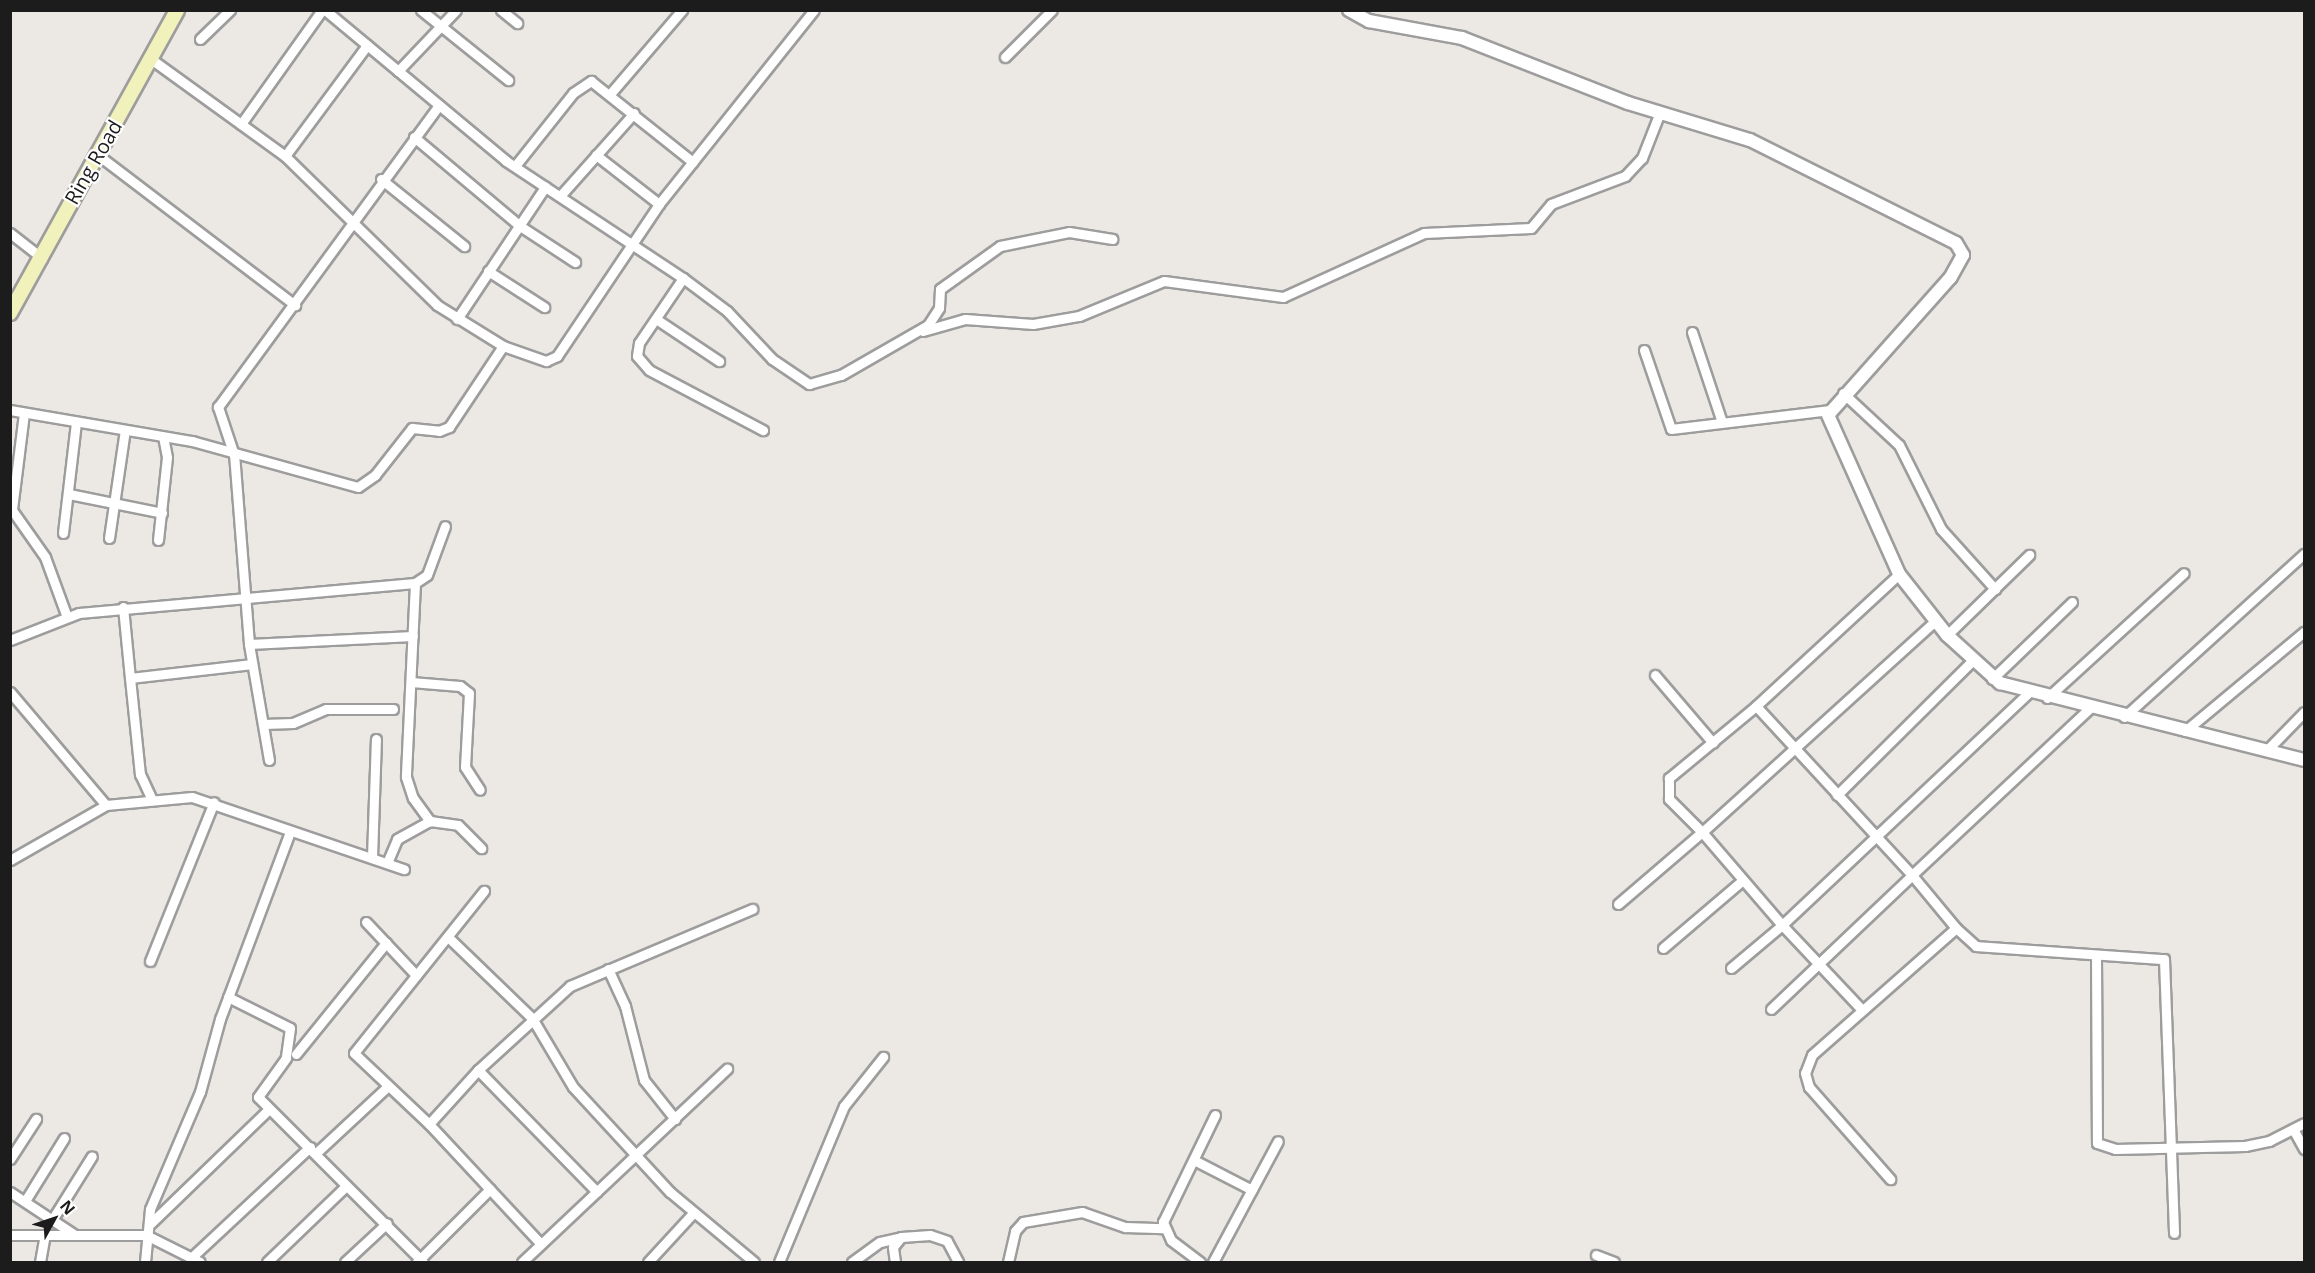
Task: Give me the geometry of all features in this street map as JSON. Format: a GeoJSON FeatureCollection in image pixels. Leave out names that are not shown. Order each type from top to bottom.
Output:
{"type":"FeatureCollection","features":[{"type":"Feature","properties":{"kind":"main road","name":"Ring Road"},"geometry":{"type":"LineString","coordinates":[[10,313],[15,295],[42,258],[177,10]]}},
{"type":"Feature","properties":{"kind":"street"},"geometry":{"type":"LineString","coordinates":[[200,39],[230,10]]}},
{"type":"Feature","properties":{"kind":"street"},"geometry":{"type":"LineString","coordinates":[[241,124],[324,10],[514,166],[683,278],[727,312],[772,359],[809,384],[842,375],[918,332],[936,316],[940,289],[1000,246],[1069,232],[1112,239]]}},
{"type":"Feature","properties":{"kind":"street"},"geometry":{"type":"LineString","coordinates":[[421,10],[508,80]]}},
{"type":"Feature","properties":{"kind":"street"},"geometry":{"type":"LineString","coordinates":[[398,71],[456,10]]}},
{"type":"Feature","properties":{"kind":"street"},"geometry":{"type":"LineString","coordinates":[[501,10],[517,23]]}},
{"type":"Feature","properties":{"kind":"street"},"geometry":{"type":"LineString","coordinates":[[610,94],[682,10]]}},
{"type":"Feature","properties":{"kind":"street"},"geometry":{"type":"LineString","coordinates":[[151,59],[285,156],[457,319],[503,346],[540,361],[557,356],[659,204],[814,10]]}},
{"type":"Feature","properties":{"kind":"street"},"geometry":{"type":"LineString","coordinates":[[1005,57],[1052,10]]}},
{"type":"Feature","properties":{"kind":"street"},"geometry":{"type":"LineString","coordinates":[[1348,10],[1369,21],[1462,38],[1660,112],[1789,155],[1956,243],[1963,255],[1955,272],[1830,410],[1830,426],[1899,574],[1947,635],[1992,679],[2047,698],[2304,760]]}},
{"type":"Feature","properties":{"kind":"street"},"geometry":{"type":"LineString","coordinates":[[285,156],[367,45]]}},
{"type":"Feature","properties":{"kind":"street"},"geometry":{"type":"LineString","coordinates":[[514,166],[580,86],[591,81],[693,162]]}},
{"type":"Feature","properties":{"kind":"street"},"geometry":{"type":"LineString","coordinates":[[269,760],[249,644],[234,455],[217,415],[220,401],[295,306],[350,220],[439,105]]}},
{"type":"Feature","properties":{"kind":"street"},"geometry":{"type":"LineString","coordinates":[[918,332],[965,319],[1033,324],[1079,316],[1164,281],[1283,297],[1424,232],[1531,228],[1551,204],[1625,176],[1642,158],[1660,112]]}},
{"type":"Feature","properties":{"kind":"street"},"geometry":{"type":"LineString","coordinates":[[561,196],[634,113]]}},
{"type":"Feature","properties":{"kind":"street"},"geometry":{"type":"LineString","coordinates":[[414,137],[520,226],[575,262]]}},
{"type":"Feature","properties":{"kind":"street"},"geometry":{"type":"LineString","coordinates":[[98,155],[295,306]]}},
{"type":"Feature","properties":{"kind":"street"},"geometry":{"type":"LineString","coordinates":[[596,155],[659,204]]}},
{"type":"Feature","properties":{"kind":"street"},"geometry":{"type":"LineString","coordinates":[[381,179],[464,246]]}},
{"type":"Feature","properties":{"kind":"street"},"geometry":{"type":"LineString","coordinates":[[457,319],[545,187]]}},
{"type":"Feature","properties":{"kind":"street"},"geometry":{"type":"LineString","coordinates":[[10,233],[42,258]]}},
{"type":"Feature","properties":{"kind":"street"},"geometry":{"type":"LineString","coordinates":[[488,271],[544,307]]}},
{"type":"Feature","properties":{"kind":"street"},"geometry":{"type":"LineString","coordinates":[[683,278],[636,351],[644,366],[763,430]]}},
{"type":"Feature","properties":{"kind":"street"},"geometry":{"type":"LineString","coordinates":[[656,319],[719,361]]}},
{"type":"Feature","properties":{"kind":"street"},"geometry":{"type":"LineString","coordinates":[[1692,332],[1721,419]]}},
{"type":"Feature","properties":{"kind":"street"},"geometry":{"type":"LineString","coordinates":[[10,410],[164,436],[358,487],[375,475],[412,428],[439,431],[449,427],[503,346]]}},
{"type":"Feature","properties":{"kind":"street"},"geometry":{"type":"LineString","coordinates":[[1644,350],[1671,429],[1721,419],[1830,410]]}},
{"type":"Feature","properties":{"kind":"street"},"geometry":{"type":"LineString","coordinates":[[1843,393],[1899,445],[1941,529],[1995,589]]}},
{"type":"Feature","properties":{"kind":"street"},"geometry":{"type":"LineString","coordinates":[[24,413],[12,510],[45,557],[67,617]]}},
{"type":"Feature","properties":{"kind":"street"},"geometry":{"type":"LineString","coordinates":[[63,533],[76,422]]}},
{"type":"Feature","properties":{"kind":"street"},"geometry":{"type":"LineString","coordinates":[[108,538],[125,430]]}},
{"type":"Feature","properties":{"kind":"street"},"geometry":{"type":"LineString","coordinates":[[158,540],[162,513],[164,436]]}},
{"type":"Feature","properties":{"kind":"street"},"geometry":{"type":"LineString","coordinates":[[69,494],[162,513]]}},
{"type":"Feature","properties":{"kind":"street"},"geometry":{"type":"LineString","coordinates":[[10,640],[67,617],[123,607],[246,595],[415,583],[427,575],[445,526]]}},
{"type":"Feature","properties":{"kind":"street"},"geometry":{"type":"LineString","coordinates":[[2124,717],[2304,554]]}},
{"type":"Feature","properties":{"kind":"street"},"geometry":{"type":"LineString","coordinates":[[1947,635],[2029,555]]}},
{"type":"Feature","properties":{"kind":"street"},"geometry":{"type":"LineString","coordinates":[[2047,698],[2184,573]]}},
{"type":"Feature","properties":{"kind":"street"},"geometry":{"type":"LineString","coordinates":[[1862,1010],[1782,924],[1665,789],[1669,778],[1756,706],[1899,574]]}},
{"type":"Feature","properties":{"kind":"street"},"geometry":{"type":"LineString","coordinates":[[415,583],[406,777],[412,798],[430,821]]}},
{"type":"Feature","properties":{"kind":"street"},"geometry":{"type":"LineString","coordinates":[[1992,679],[2072,602]]}},
{"type":"Feature","properties":{"kind":"street"},"geometry":{"type":"LineString","coordinates":[[123,607],[140,774],[152,800]]}},
{"type":"Feature","properties":{"kind":"street"},"geometry":{"type":"LineString","coordinates":[[1618,904],[1795,749],[1935,621]]}},
{"type":"Feature","properties":{"kind":"street"},"geometry":{"type":"LineString","coordinates":[[2185,731],[2304,632]]}},
{"type":"Feature","properties":{"kind":"street"},"geometry":{"type":"LineString","coordinates":[[249,644],[413,636]]}},
{"type":"Feature","properties":{"kind":"street"},"geometry":{"type":"LineString","coordinates":[[1837,795],[1972,661]]}},
{"type":"Feature","properties":{"kind":"street"},"geometry":{"type":"LineString","coordinates":[[130,678],[252,664]]}},
{"type":"Feature","properties":{"kind":"street"},"geometry":{"type":"LineString","coordinates":[[1655,675],[1713,743]]}},
{"type":"Feature","properties":{"kind":"street"},"geometry":{"type":"LineString","coordinates":[[411,682],[460,686],[469,693],[465,767],[480,790]]}},
{"type":"Feature","properties":{"kind":"street"},"geometry":{"type":"LineString","coordinates":[[11,693],[106,805]]}},
{"type":"Feature","properties":{"kind":"street"},"geometry":{"type":"LineString","coordinates":[[1731,968],[1782,924],[2028,693]]}},
{"type":"Feature","properties":{"kind":"street"},"geometry":{"type":"LineString","coordinates":[[1756,706],[1912,875],[1956,928],[1976,946],[2096,955],[2155,956],[2168,967],[2174,1145],[2174,1233]]}},
{"type":"Feature","properties":{"kind":"street"},"geometry":{"type":"LineString","coordinates":[[263,724],[293,723],[326,708],[393,709]]}},
{"type":"Feature","properties":{"kind":"street"},"geometry":{"type":"LineString","coordinates":[[1771,1009],[2090,708]]}},
{"type":"Feature","properties":{"kind":"street"},"geometry":{"type":"LineString","coordinates":[[2266,751],[2304,712]]}},
{"type":"Feature","properties":{"kind":"street"},"geometry":{"type":"LineString","coordinates":[[372,858],[376,740]]}},
{"type":"Feature","properties":{"kind":"street"},"geometry":{"type":"LineString","coordinates":[[10,861],[106,805],[192,797],[214,802],[290,832],[404,869]]}},
{"type":"Feature","properties":{"kind":"street"},"geometry":{"type":"LineString","coordinates":[[150,961],[214,802]]}},
{"type":"Feature","properties":{"kind":"street"},"geometry":{"type":"LineString","coordinates":[[387,863],[397,839],[430,821],[458,825],[481,848]]}},
{"type":"Feature","properties":{"kind":"street"},"geometry":{"type":"LineString","coordinates":[[145,1263],[152,1236],[150,1209],[200,1092],[228,997],[290,832]]}},
{"type":"Feature","properties":{"kind":"street"},"geometry":{"type":"LineString","coordinates":[[1663,948],[1743,880]]}},
{"type":"Feature","properties":{"kind":"street"},"geometry":{"type":"LineString","coordinates":[[484,891],[354,1053],[429,1124],[540,1243]]}},
{"type":"Feature","properties":{"kind":"street"},"geometry":{"type":"LineString","coordinates":[[429,1124],[477,1070],[570,986],[752,909]]}},
{"type":"Feature","properties":{"kind":"street"},"geometry":{"type":"LineString","coordinates":[[366,922],[416,975]]}},
{"type":"Feature","properties":{"kind":"street"},"geometry":{"type":"LineString","coordinates":[[1890,1179],[1809,1087],[1805,1073],[1812,1055],[1956,928]]}},
{"type":"Feature","properties":{"kind":"street"},"geometry":{"type":"LineString","coordinates":[[448,936],[532,1018],[573,1087],[693,1213],[754,1263]]}},
{"type":"Feature","properties":{"kind":"street"},"geometry":{"type":"LineString","coordinates":[[297,1054],[386,944]]}},
{"type":"Feature","properties":{"kind":"street"},"geometry":{"type":"LineString","coordinates":[[2096,955],[2097,1143],[2115,1149],[2174,1145],[2258,1144],[2304,1123]]}},
{"type":"Feature","properties":{"kind":"street"},"geometry":{"type":"LineString","coordinates":[[608,969],[625,1006],[644,1080],[675,1119]]}},
{"type":"Feature","properties":{"kind":"street"},"geometry":{"type":"LineString","coordinates":[[228,997],[290,1028],[286,1058],[258,1097],[313,1150],[346,1186],[387,1223],[420,1262],[490,1189]]}},
{"type":"Feature","properties":{"kind":"street"},"geometry":{"type":"LineString","coordinates":[[778,1263],[844,1106],[883,1057]]}},
{"type":"Feature","properties":{"kind":"street"},"geometry":{"type":"LineString","coordinates":[[522,1263],[540,1243],[727,1069]]}},
{"type":"Feature","properties":{"kind":"street"},"geometry":{"type":"LineString","coordinates":[[477,1070],[597,1192]]}},
{"type":"Feature","properties":{"kind":"street"},"geometry":{"type":"LineString","coordinates":[[10,1235],[152,1236],[197,1259],[313,1150],[388,1086]]}},
{"type":"Feature","properties":{"kind":"street"},"geometry":{"type":"LineString","coordinates":[[151,1222],[269,1109]]}},
{"type":"Feature","properties":{"kind":"street"},"geometry":{"type":"LineString","coordinates":[[1163,1228],[1215,1115]]}},
{"type":"Feature","properties":{"kind":"street"},"geometry":{"type":"LineString","coordinates":[[10,1159],[36,1119]]}},
{"type":"Feature","properties":{"kind":"street"},"geometry":{"type":"LineString","coordinates":[[2293,1129],[2304,1149]]}},
{"type":"Feature","properties":{"kind":"street"},"geometry":{"type":"LineString","coordinates":[[25,1201],[64,1138]]}},
{"type":"Feature","properties":{"kind":"street"},"geometry":{"type":"LineString","coordinates":[[1213,1263],[1278,1142]]}},
{"type":"Feature","properties":{"kind":"street"},"geometry":{"type":"LineString","coordinates":[[52,1220],[92,1156]]}},
{"type":"Feature","properties":{"kind":"street"},"geometry":{"type":"LineString","coordinates":[[1194,1160],[1252,1190]]}},
{"type":"Feature","properties":{"kind":"street"},"geometry":{"type":"LineString","coordinates":[[267,1263],[346,1186]]}},
{"type":"Feature","properties":{"kind":"street"},"geometry":{"type":"LineString","coordinates":[[10,1192],[75,1235]]}},
{"type":"Feature","properties":{"kind":"street"},"geometry":{"type":"LineString","coordinates":[[1008,1263],[1015,1231],[1023,1222],[1082,1212],[1125,1227],[1163,1228],[1200,1263]]}},
{"type":"Feature","properties":{"kind":"street"},"geometry":{"type":"LineString","coordinates":[[648,1263],[693,1213]]}},
{"type":"Feature","properties":{"kind":"street"},"geometry":{"type":"LineString","coordinates":[[345,1263],[387,1223]]}},
{"type":"Feature","properties":{"kind":"street"},"geometry":{"type":"LineString","coordinates":[[40,1263],[45,1235]]}},
{"type":"Feature","properties":{"kind":"street"},"geometry":{"type":"LineString","coordinates":[[852,1263],[880,1242],[901,1237],[940,1236],[958,1263]]}},
{"type":"Feature","properties":{"kind":"street"},"geometry":{"type":"LineString","coordinates":[[895,1263],[893,1247],[901,1237]]}},
{"type":"Feature","properties":{"kind":"street"},"geometry":{"type":"LineString","coordinates":[[1596,1255],[1614,1263]]}}]}
